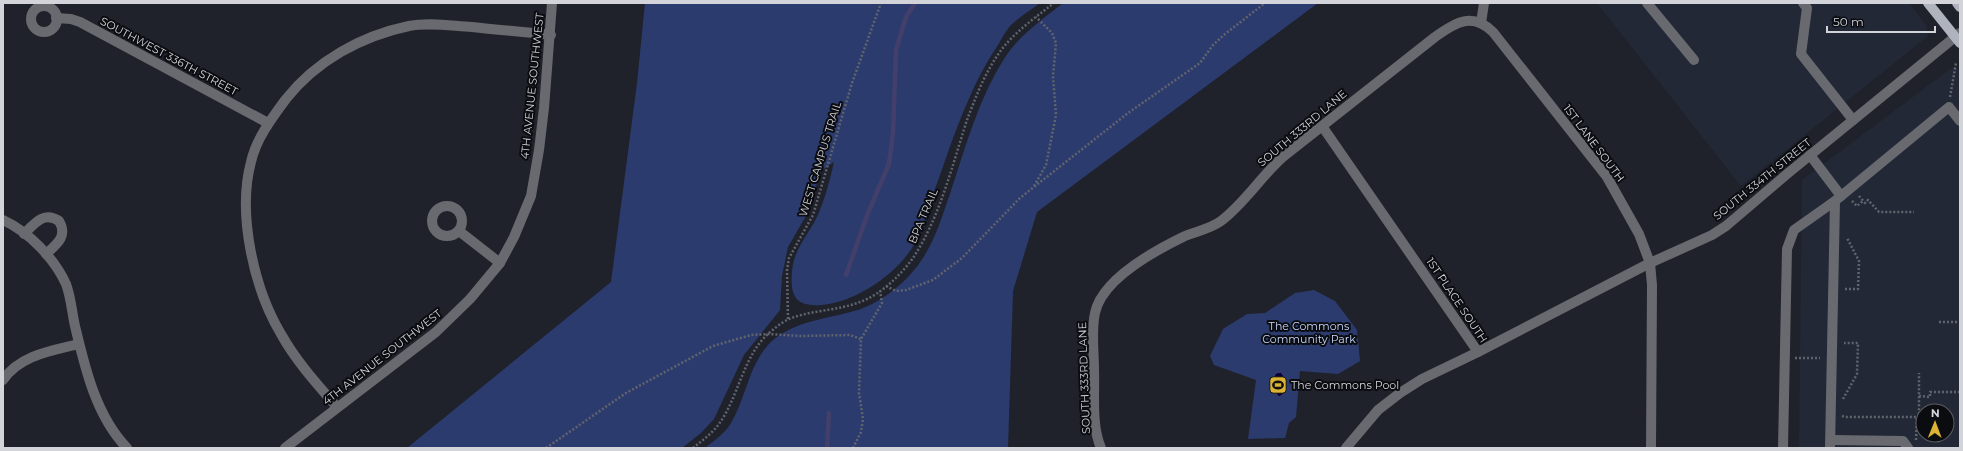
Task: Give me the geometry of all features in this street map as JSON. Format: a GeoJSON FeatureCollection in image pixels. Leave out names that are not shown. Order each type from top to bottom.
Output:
{"type":"FeatureCollection","features":[{"type":"Feature","properties":{"kind":"main road"},"geometry":{"type":"LineString","coordinates":[[1928,3],[1958,38]]}},
{"type":"Feature","properties":{"kind":"main road"},"geometry":{"type":"LineString","coordinates":[[1957,3],[1960,6]]}},
{"type":"Feature","properties":{"kind":"street","name":"4TH AVENUE SOUTHWEST"},"geometry":{"type":"LineString","coordinates":[[286,448],[337,407],[436,332],[470,299],[500,263],[514,237],[530,196],[540,150],[551,35],[552,3]]}},
{"type":"Feature","properties":{"kind":"street"},"geometry":{"type":"LineString","coordinates":[[1477,22],[1484,3]]}},
{"type":"Feature","properties":{"kind":"street"},"geometry":{"type":"LineString","coordinates":[[1647,3],[1694,60]]}},
{"type":"Feature","properties":{"kind":"street"},"geometry":{"type":"LineString","coordinates":[[1803,3],[1807,8],[1801,54],[1853,120]]}},
{"type":"Feature","properties":{"kind":"street","name":"SOUTHWEST 336TH STREET"},"geometry":{"type":"LineString","coordinates":[[56,18],[71,19],[80,22],[268,123]]}},
{"type":"Feature","properties":{"kind":"street","name":"SOUTH 333RD LANE"},"geometry":{"type":"LineString","coordinates":[[1101,448],[1096,420],[1093,322],[1102,295],[1111,284],[1142,262],[1186,235],[1213,226],[1234,209],[1273,166],[1445,30],[1462,21],[1477,22]]}},
{"type":"Feature","properties":{"kind":"street","name":"1ST LANE SOUTH"},"geometry":{"type":"LineString","coordinates":[[1477,22],[1493,32],[1607,177],[1632,222],[1650,263],[1652,301],[1652,448]]}},
{"type":"Feature","properties":{"kind":"street"},"geometry":{"type":"LineString","coordinates":[[337,407],[302,365],[280,334],[266,302],[256,271],[248,238],[246,208],[251,162],[268,123],[298,84],[320,64],[372,36],[410,26],[446,25],[551,35]]}},
{"type":"Feature","properties":{"kind":"street","name":"SOUTH 334TH STREET"},"geometry":{"type":"LineString","coordinates":[[1478,352],[1650,263],[1712,235],[1726,226],[1853,120],[1958,38]]}},
{"type":"Feature","properties":{"kind":"street"},"geometry":{"type":"LineString","coordinates":[[1783,448],[1787,248],[1794,230],[1841,199],[1948,107],[1960,121]]}},
{"type":"Feature","properties":{"kind":"street","name":"1ST PLACE SOUTH"},"geometry":{"type":"LineString","coordinates":[[1322,126],[1478,352],[1422,379],[1400,393],[1378,410],[1346,448]]}},
{"type":"Feature","properties":{"kind":"street"},"geometry":{"type":"LineString","coordinates":[[1810,155],[1841,199],[1832,358],[1830,444],[1903,441],[1908,448]]}},
{"type":"Feature","properties":{"kind":"street"},"geometry":{"type":"LineString","coordinates":[[24,234],[42,218],[48,216],[59,221],[62,226],[62,238],[46,254]]}},
{"type":"Feature","properties":{"kind":"street"},"geometry":{"type":"LineString","coordinates":[[3,220],[24,234],[46,254],[66,285],[79,344],[99,408],[115,436],[127,448]]}},
{"type":"Feature","properties":{"kind":"street"},"geometry":{"type":"LineString","coordinates":[[459,231],[500,263]]}},
{"type":"Feature","properties":{"kind":"street"},"geometry":{"type":"LineString","coordinates":[[3,380],[9,371],[33,356],[79,344]]}},
{"type":"Feature","properties":{"kind":"path","name":"WEST CAMPUS TRAIL"},"geometry":{"type":"LineString","coordinates":[[788,319],[786,270],[789,258],[813,215],[852,83],[881,3]]}},
{"type":"Feature","properties":{"kind":"path","name":"BPA TRAIL"},"geometry":{"type":"LineString","coordinates":[[692,448],[720,422],[751,358],[768,334],[788,319],[854,304],[869,299],[886,286],[912,260],[934,217],[975,98],[991,66],[1001,50],[1011,39],[1054,3]]}},
{"type":"Feature","properties":{"kind":"path"},"geometry":{"type":"LineString","coordinates":[[886,286],[896,291],[906,290],[933,280],[962,258],[1020,198],[1128,113],[1195,67],[1225,34],[1265,3]]}},
{"type":"Feature","properties":{"kind":"path"},"geometry":{"type":"LineString","coordinates":[[1033,188],[1046,166],[1056,115],[1052,76],[1056,43],[1052,34],[1036,17]]}},
{"type":"Feature","properties":{"kind":"path"},"geometry":{"type":"LineString","coordinates":[[1948,107],[1956,63]]}},
{"type":"Feature","properties":{"kind":"path"},"geometry":{"type":"LineString","coordinates":[[1841,199],[1850,199],[1857,206],[1863,201]]}},
{"type":"Feature","properties":{"kind":"path"},"geometry":{"type":"LineString","coordinates":[[1843,289],[1858,289],[1859,261],[1846,236]]}},
{"type":"Feature","properties":{"kind":"path"},"geometry":{"type":"LineString","coordinates":[[853,448],[861,432],[863,419],[859,393],[861,339],[882,303],[880,291]]}},
{"type":"Feature","properties":{"kind":"path"},"geometry":{"type":"LineString","coordinates":[[1939,322],[1960,322]]}},
{"type":"Feature","properties":{"kind":"path"},"geometry":{"type":"LineString","coordinates":[[546,448],[626,393],[713,346],[751,335],[768,334],[800,336],[850,335],[861,339]]}},
{"type":"Feature","properties":{"kind":"path"},"geometry":{"type":"LineString","coordinates":[[1840,404],[1857,374],[1858,343],[1841,343]]}},
{"type":"Feature","properties":{"kind":"path"},"geometry":{"type":"LineString","coordinates":[[1785,358],[1832,358]]}},
{"type":"Feature","properties":{"kind":"path"},"geometry":{"type":"LineString","coordinates":[[1919,373],[1919,403]]}},
{"type":"Feature","properties":{"kind":"path"},"geometry":{"type":"LineString","coordinates":[[1919,396],[1930,397],[1930,392],[1960,392]]}},
{"type":"Feature","properties":{"kind":"path"},"geometry":{"type":"LineString","coordinates":[[1840,415],[1845,417],[1915,418]]}},
{"type":"Feature","properties":{"kind":"shaded area"},"geometry":{"type":"Polygon","coordinates":[[[1597,3],[1909,3],[1926,25],[1928,36],[1741,186],[1597,3]]]}},
{"type":"Feature","properties":{"kind":"shaded area"},"geometry":{"type":"Polygon","coordinates":[[[1953,67],[1960,70],[1960,448],[1799,448],[1802,180],[1953,67]]]}},
{"type":"Feature","properties":{"kind":"shaded area","name":"The Commons Pool"},"geometry":{"type":"Polygon","coordinates":[[[1281,372],[1285,378],[1283,384],[1285,393],[1279,397],[1274,391],[1273,378],[1276,373],[1281,372]]]}},
{"type":"Feature","properties":{"kind":"green space"},"geometry":{"type":"Polygon","coordinates":[[[645,3],[1040,3],[1009,27],[976,82],[960,119],[919,236],[912,248],[895,268],[873,286],[847,299],[835,303],[813,305],[800,302],[796,298],[792,287],[792,271],[798,249],[820,210],[834,162],[821,171],[807,214],[788,247],[782,276],[780,310],[744,355],[714,419],[701,433],[682,448],[407,448],[611,282],[637,83],[645,3]]]}},
{"type":"Feature","properties":{"kind":"green space"},"geometry":{"type":"Polygon","coordinates":[[[1063,3],[1318,3],[1037,212],[1013,291],[1008,448],[705,448],[716,440],[729,427],[753,370],[764,350],[771,342],[790,329],[812,321],[858,310],[877,302],[903,282],[917,266],[928,250],[935,235],[979,108],[995,75],[1004,59],[1016,43],[1063,3]]]}},
{"type":"Feature","properties":{"kind":"green space","name":"The Commons Community Park"},"geometry":{"type":"Polygon","coordinates":[[[1314,290],[1335,301],[1357,330],[1360,361],[1338,374],[1300,371],[1296,417],[1289,423],[1285,438],[1248,439],[1256,380],[1214,365],[1210,356],[1223,329],[1247,314],[1265,313],[1295,293],[1314,290]]]}},
{"type":"Feature","properties":{"kind":"waterway"},"geometry":{"type":"LineString","coordinates":[[846,275],[868,213],[889,164],[893,133],[896,50],[906,17],[915,3]]}},
{"type":"Feature","properties":{"kind":"waterway"},"geometry":{"type":"LineString","coordinates":[[827,448],[829,413]]}},
{"type":"Feature","properties":{"kind":"place","name":"The Commons Pool"},"geometry":{"type":"Point","coordinates":[1278,385]}}]}
